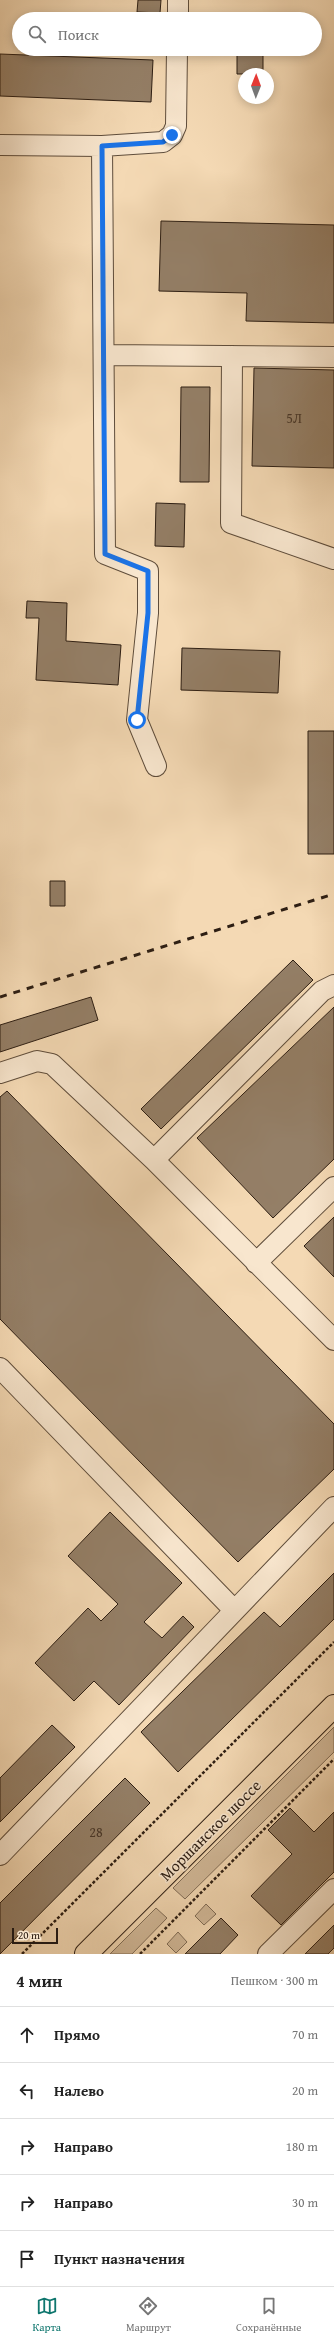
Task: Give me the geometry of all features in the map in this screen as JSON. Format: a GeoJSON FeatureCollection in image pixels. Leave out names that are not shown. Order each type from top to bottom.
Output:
{"type":"FeatureCollection","features":[{"type":"Feature","properties":{"kind":"main road","name":"Моршанское шоссе"},"geometry":{"type":"LineString","coordinates":[[86,1954],[334,1706]]}},
{"type":"Feature","properties":{"kind":"street"},"geometry":{"type":"LineString","coordinates":[[178,0],[178,12]]}},
{"type":"Feature","properties":{"kind":"street"},"geometry":{"type":"LineString","coordinates":[[0,144],[102,146],[163,142],[172,135],[176,126],[178,56]]}},
{"type":"Feature","properties":{"kind":"street"},"geometry":{"type":"LineString","coordinates":[[102,146],[105,554],[148,571],[148,613],[137,720],[156,766]]}},
{"type":"Feature","properties":{"kind":"street"},"geometry":{"type":"LineString","coordinates":[[104,355],[334,356]]}},
{"type":"Feature","properties":{"kind":"street"},"geometry":{"type":"LineString","coordinates":[[232,356],[231,522],[334,559]]}},
{"type":"Feature","properties":{"kind":"street"},"geometry":{"type":"LineString","coordinates":[[154,1160],[322,991],[334,985]]}},
{"type":"Feature","properties":{"kind":"street"},"geometry":{"type":"LineString","coordinates":[[0,1073],[37,1062],[52,1064],[154,1160],[334,1340]]}},
{"type":"Feature","properties":{"kind":"street"},"geometry":{"type":"LineString","coordinates":[[256,1262],[334,1186]]}},
{"type":"Feature","properties":{"kind":"street"},"geometry":{"type":"LineString","coordinates":[[0,1368],[234,1610]]}},
{"type":"Feature","properties":{"kind":"street"},"geometry":{"type":"LineString","coordinates":[[0,1855],[334,1507]]}},
{"type":"Feature","properties":{"kind":"street"},"geometry":{"type":"LineString","coordinates":[[280,1950],[334,1889]]}},
{"type":"Feature","properties":{"kind":"path"},"geometry":{"type":"LineString","coordinates":[[22,1954],[334,1642]]}},
{"type":"Feature","properties":{"kind":"path"},"geometry":{"type":"LineString","coordinates":[[140,1954],[334,1759]]}},
{"type":"Feature","properties":{"kind":"shaded area"},"geometry":{"type":"Polygon","coordinates":[[[334,1727],[334,1752],[185,1899],[173,1888],[334,1727]]]}},
{"type":"Feature","properties":{"kind":"shaded area"},"geometry":{"type":"Polygon","coordinates":[[[206,1904],[216,1914],[204,1925],[195,1916],[206,1904]]]}},
{"type":"Feature","properties":{"kind":"shaded area"},"geometry":{"type":"Polygon","coordinates":[[[156,1908],[167,1918],[132,1954],[110,1954],[156,1908]]]}},
{"type":"Feature","properties":{"kind":"shaded area"},"geometry":{"type":"Polygon","coordinates":[[[178,1932],[187,1942],[176,1953],[167,1944],[178,1932]]]}},
{"type":"Feature","properties":{"kind":"building"},"geometry":{"type":"Polygon","coordinates":[[[138,0],[161,0],[160,12],[137,12],[138,0]]]}},
{"type":"Feature","properties":{"kind":"building"},"geometry":{"type":"Polygon","coordinates":[[[0,54],[12,54],[12,56],[153,60],[151,102],[0,96],[0,54]]]}},
{"type":"Feature","properties":{"kind":"building"},"geometry":{"type":"Polygon","coordinates":[[[237,56],[263,56],[263,68],[238,68],[238,74],[237,56]]]}},
{"type":"Feature","properties":{"kind":"building"},"geometry":{"type":"Polygon","coordinates":[[[161,221],[334,225],[334,323],[246,321],[247,293],[159,291],[161,221]]]}},
{"type":"Feature","properties":{"kind":"building"},"geometry":{"type":"Polygon","coordinates":[[[254,368],[334,370],[334,468],[252,466],[254,368]]]}},
{"type":"Feature","properties":{"kind":"building"},"geometry":{"type":"Polygon","coordinates":[[[181,387],[210,387],[209,482],[180,482],[181,387]]]}},
{"type":"Feature","properties":{"kind":"building"},"geometry":{"type":"Polygon","coordinates":[[[156,503],[185,504],[184,547],[155,546],[156,503]]]}},
{"type":"Feature","properties":{"kind":"building"},"geometry":{"type":"Polygon","coordinates":[[[27,601],[67,603],[66,641],[121,645],[118,685],[36,680],[39,618],[26,618],[27,601]]]}},
{"type":"Feature","properties":{"kind":"building"},"geometry":{"type":"Polygon","coordinates":[[[182,648],[280,651],[278,693],[181,690],[182,648]]]}},
{"type":"Feature","properties":{"kind":"building"},"geometry":{"type":"Polygon","coordinates":[[[308,731],[334,731],[334,854],[308,854],[308,731]]]}},
{"type":"Feature","properties":{"kind":"building"},"geometry":{"type":"Polygon","coordinates":[[[50,881],[65,881],[65,906],[50,906],[50,881]]]}},
{"type":"Feature","properties":{"kind":"building"},"geometry":{"type":"Polygon","coordinates":[[[293,960],[313,980],[161,1129],[141,1109],[293,960]]]}},
{"type":"Feature","properties":{"kind":"building"},"geometry":{"type":"Polygon","coordinates":[[[91,997],[98,1020],[0,1052],[0,1025],[91,997]]]}},
{"type":"Feature","properties":{"kind":"building"},"geometry":{"type":"Polygon","coordinates":[[[334,1007],[334,1159],[273,1218],[197,1138],[334,1007]]]}},
{"type":"Feature","properties":{"kind":"building"},"geometry":{"type":"Polygon","coordinates":[[[7,1091],[334,1424],[334,1469],[238,1562],[0,1319],[0,1097],[7,1091]]]}},
{"type":"Feature","properties":{"kind":"building"},"geometry":{"type":"Polygon","coordinates":[[[334,1217],[334,1277],[304,1246],[334,1217]]]}},
{"type":"Feature","properties":{"kind":"building"},"geometry":{"type":"Polygon","coordinates":[[[110,1512],[182,1583],[144,1622],[162,1638],[183,1616],[194,1627],[119,1705],[94,1681],[74,1701],[35,1663],[88,1608],[101,1621],[118,1604],[68,1556],[110,1512]]]}},
{"type":"Feature","properties":{"kind":"building"},"geometry":{"type":"Polygon","coordinates":[[[334,1573],[334,1619],[178,1772],[141,1732],[264,1612],[280,1627],[334,1573]]]}},
{"type":"Feature","properties":{"kind":"building"},"geometry":{"type":"Polygon","coordinates":[[[52,1725],[75,1747],[0,1822],[0,1778],[52,1725]]]}},
{"type":"Feature","properties":{"kind":"building"},"geometry":{"type":"Polygon","coordinates":[[[125,1778],[150,1803],[0,1954],[0,1903],[125,1778]]]}},
{"type":"Feature","properties":{"kind":"building"},"geometry":{"type":"Polygon","coordinates":[[[290,1808],[314,1832],[334,1812],[334,1872],[281,1925],[251,1896],[292,1854],[268,1830],[290,1808]]]}},
{"type":"Feature","properties":{"kind":"building"},"geometry":{"type":"Polygon","coordinates":[[[221,1918],[238,1935],[220,1954],[185,1954],[221,1918]]]}},
{"type":"Feature","properties":{"kind":"building"},"geometry":{"type":"Polygon","coordinates":[[[334,1925],[334,1948],[328,1954],[305,1954],[334,1925]]]}},
{"type":"Feature","properties":{"kind":"railway"},"geometry":{"type":"LineString","coordinates":[[0,997],[334,894]]}},
{"type":"Feature","properties":{"kind":"route"},"geometry":{"type":"LineString","coordinates":[[137,720],[148,613],[148,571],[105,554],[102,146],[163,142],[172,135]]}}]}
